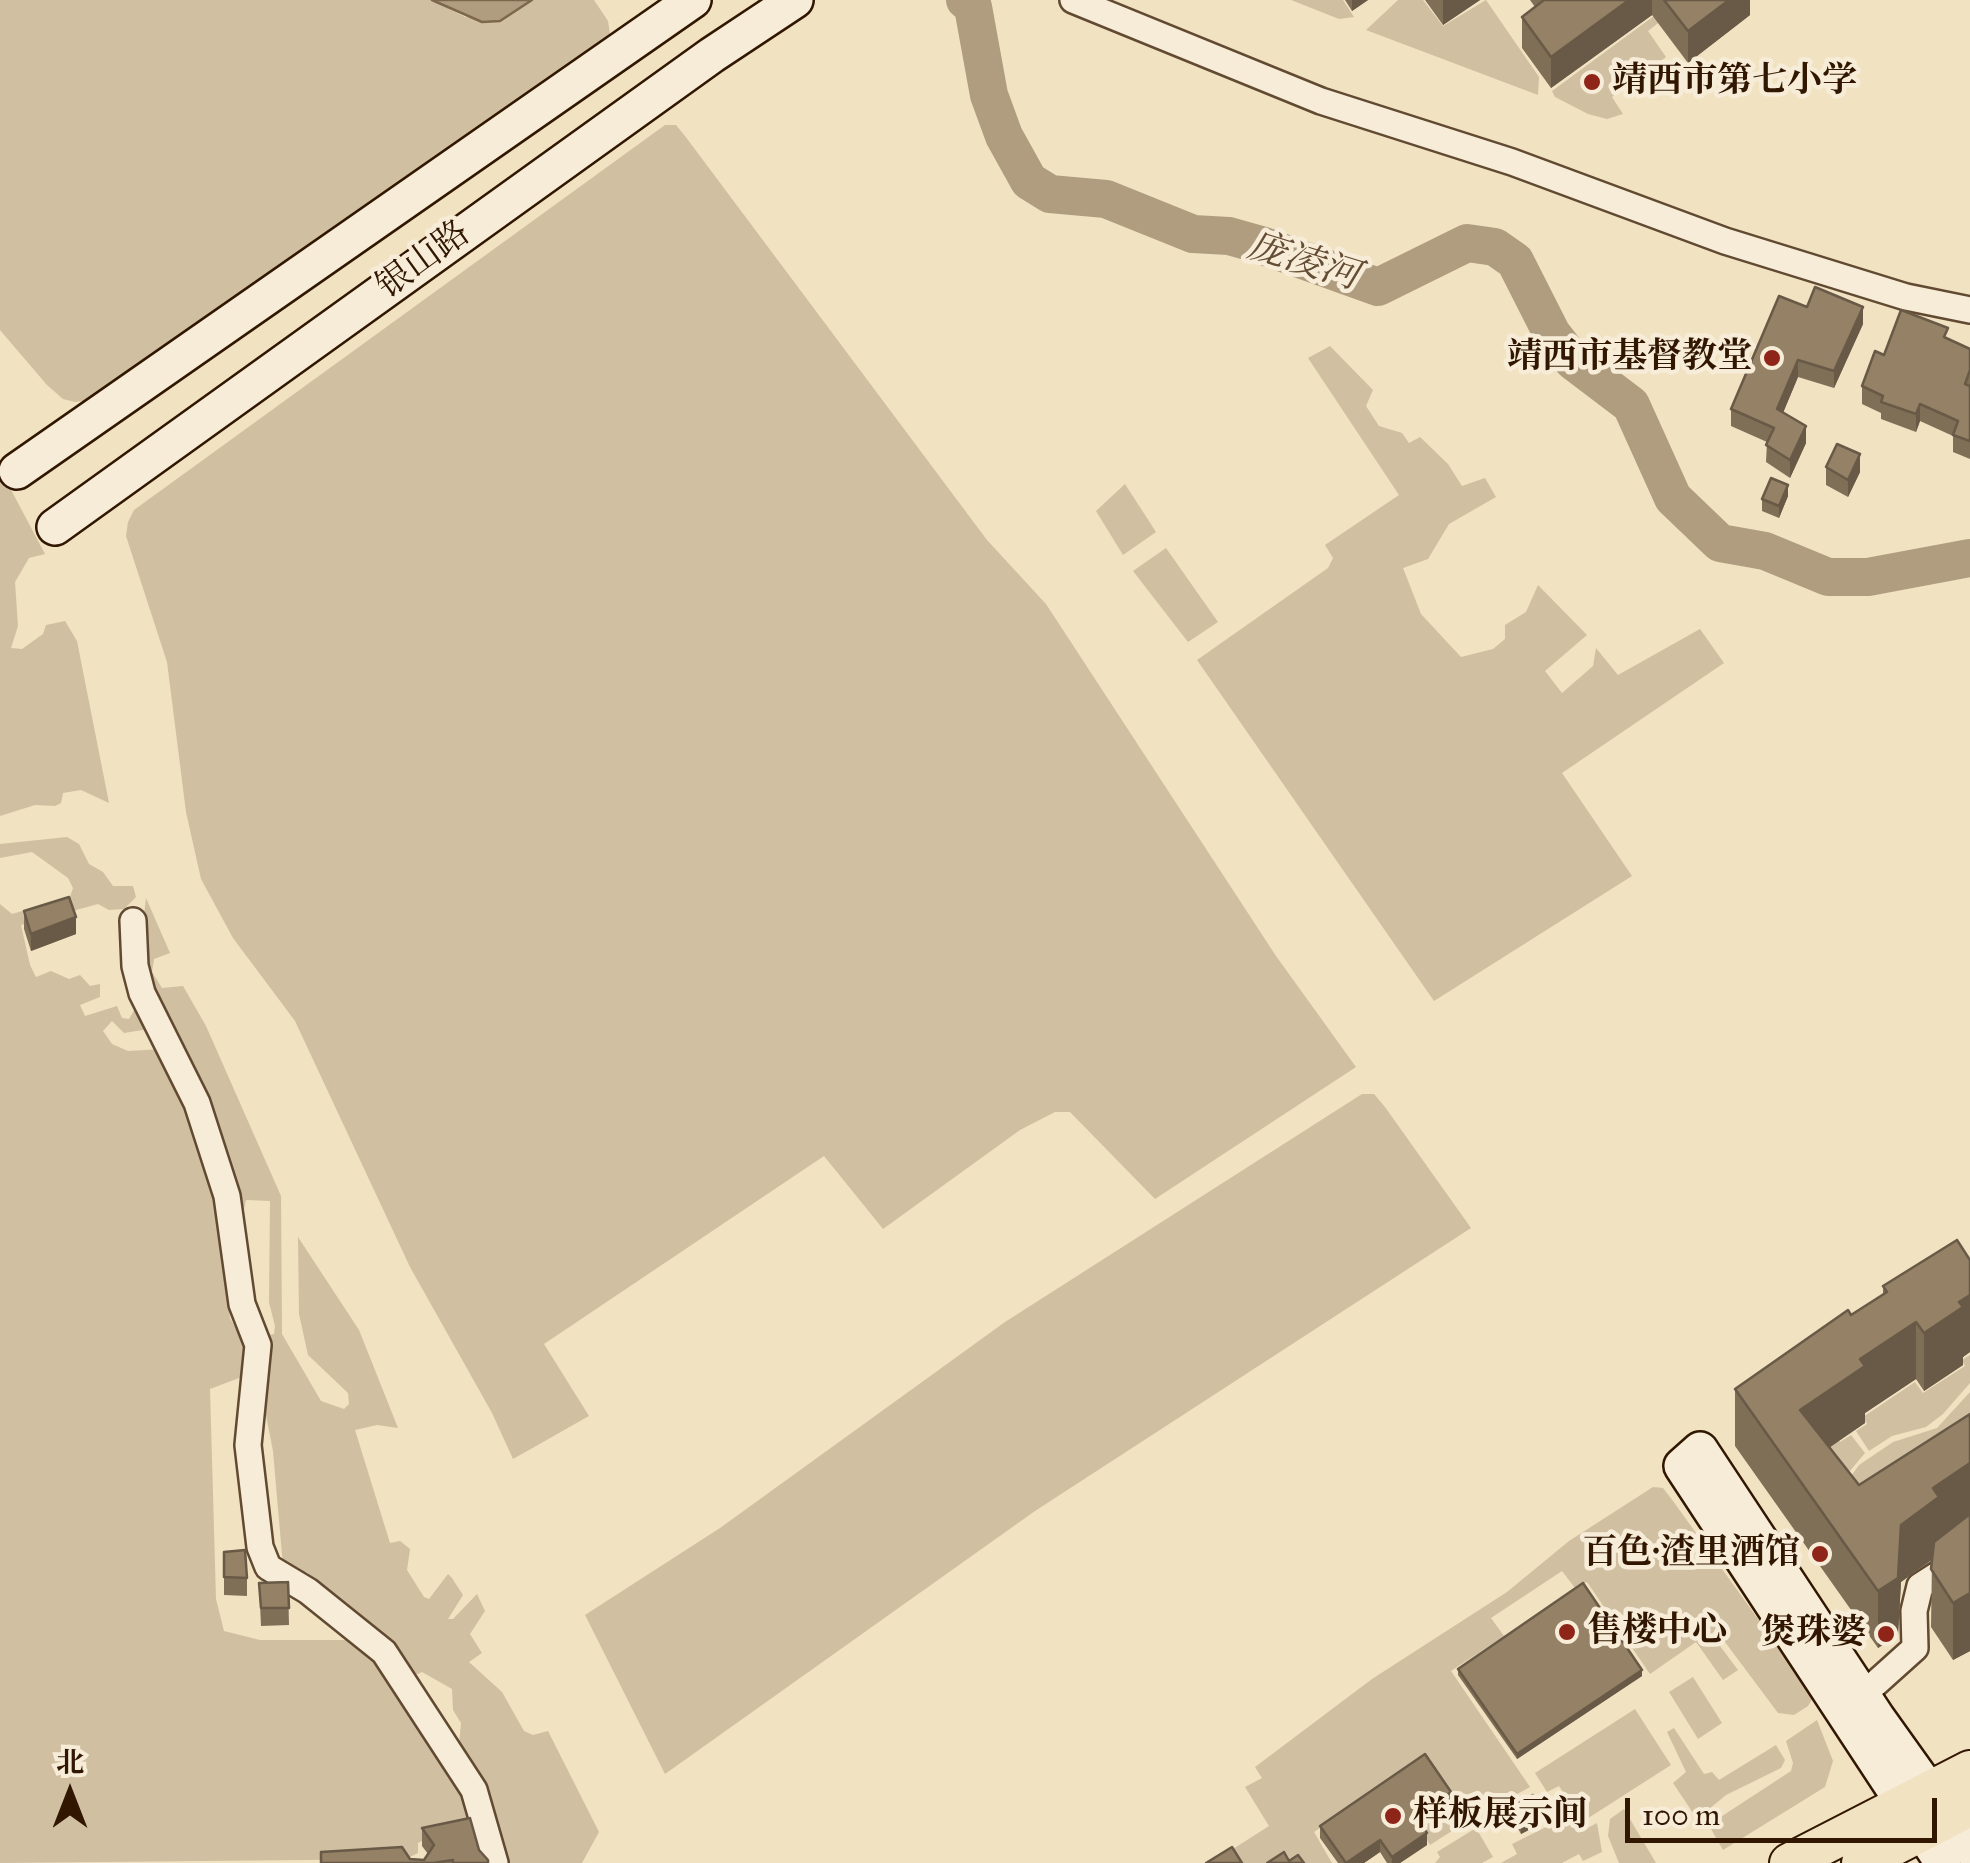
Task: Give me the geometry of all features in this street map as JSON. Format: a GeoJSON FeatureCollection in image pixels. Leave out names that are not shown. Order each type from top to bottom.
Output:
{"type":"FeatureCollection","features":[{"type":"Feature","properties":{"kind":"main road","name":"银山路"},"geometry":{"type":"LineString","coordinates":[[17,471],[693,0]]}},
{"type":"Feature","properties":{"kind":"main road","name":"银山路"},"geometry":{"type":"LineString","coordinates":[[55,527],[712,54],[795,0]]}},
{"type":"Feature","properties":{"kind":"main road"},"geometry":{"type":"LineString","coordinates":[[1940,1817],[1838,1699],[1682,1466],[1700,1450],[1940,1817],[1943,1863]]}},
{"type":"Feature","properties":{"kind":"main road"},"geometry":{"type":"LineString","coordinates":[[1862,1863],[1940,1817],[1970,1770]]}},
{"type":"Feature","properties":{"kind":"main road"},"geometry":{"type":"LineString","coordinates":[[1788,1863],[1940,1817]]}},
{"type":"Feature","properties":{"kind":"street"},"geometry":{"type":"LineString","coordinates":[[1073,0],[1321,101],[1512,162],[1726,241],[1906,296],[1970,310]]}},
{"type":"Feature","properties":{"kind":"street"},"geometry":{"type":"LineString","coordinates":[[133,921],[135,966],[142,993],[197,1103],[228,1196],[242,1304],[258,1344],[248,1445],[260,1547],[268,1567],[308,1591],[384,1652],[474,1790],[495,1863]]}},
{"type":"Feature","properties":{"kind":"street"},"geometry":{"type":"LineString","coordinates":[[1876,1683],[1915,1648],[1914,1612],[1920,1586],[1970,1554]]}},
{"type":"Feature","properties":{"kind":"shaded area"},"geometry":{"type":"Polygon","coordinates":[[[0,0],[432,0],[465,17],[500,21],[532,0],[594,0],[608,21],[610,34],[605,44],[91,400],[75,402],[63,399],[47,385],[0,330],[0,0]]]}},
{"type":"Feature","properties":{"kind":"shaded area"},"geometry":{"type":"Polygon","coordinates":[[[432,0],[532,0],[500,21],[482,22],[432,0]]]}},
{"type":"Feature","properties":{"kind":"shaded area"},"geometry":{"type":"Polygon","coordinates":[[[1291,0],[1343,0],[1354,17],[1339,19],[1291,0]]]}},
{"type":"Feature","properties":{"kind":"shaded area"},"geometry":{"type":"Polygon","coordinates":[[[1398,0],[1423,0],[1443,26],[1486,0],[1539,77],[1538,95],[1366,30],[1398,0]]]}},
{"type":"Feature","properties":{"kind":"shaded area"},"geometry":{"type":"Polygon","coordinates":[[[1658,13],[1663,19],[1648,31],[1666,57],[1612,97],[1623,114],[1607,119],[1555,97],[1552,91],[1658,13]]]}},
{"type":"Feature","properties":{"kind":"shaded area"},"geometry":{"type":"Polygon","coordinates":[[[665,125],[676,125],[685,136],[987,540],[1046,604],[1276,956],[1356,1067],[1155,1199],[1070,1112],[1055,1112],[1020,1130],[883,1229],[824,1156],[544,1344],[589,1416],[513,1459],[492,1413],[410,1267],[295,1021],[233,938],[201,879],[186,812],[167,662],[126,536],[134,510],[665,125]]]}},
{"type":"Feature","properties":{"kind":"shaded area"},"geometry":{"type":"Polygon","coordinates":[[[1330,346],[1373,390],[1366,406],[1379,426],[1402,433],[1409,443],[1420,437],[1448,464],[1462,486],[1485,478],[1496,497],[1449,524],[1428,559],[1403,568],[1421,614],[1461,657],[1493,649],[1505,639],[1505,625],[1526,612],[1538,585],[1587,635],[1545,671],[1562,693],[1593,666],[1596,648],[1618,675],[1700,629],[1724,663],[1562,773],[1632,876],[1434,1001],[1197,660],[1328,568],[1333,558],[1325,545],[1399,495],[1308,358],[1330,346]]]}},
{"type":"Feature","properties":{"kind":"shaded area"},"geometry":{"type":"Polygon","coordinates":[[[0,469],[45,554],[29,558],[15,582],[18,626],[11,648],[22,649],[43,634],[46,625],[65,621],[77,641],[109,803],[81,790],[63,793],[61,803],[55,806],[35,805],[0,816],[0,469]]]}},
{"type":"Feature","properties":{"kind":"shaded area"},"geometry":{"type":"Polygon","coordinates":[[[1125,484],[1156,532],[1123,555],[1096,511],[1125,484]]]}},
{"type":"Feature","properties":{"kind":"shaded area"},"geometry":{"type":"Polygon","coordinates":[[[1166,548],[1218,622],[1188,642],[1133,571],[1166,548]]]}},
{"type":"Feature","properties":{"kind":"shaded area"},"geometry":{"type":"Polygon","coordinates":[[[67,837],[79,844],[89,864],[103,872],[113,886],[133,886],[136,897],[124,909],[109,910],[98,904],[21,925],[30,965],[36,977],[51,971],[69,979],[80,975],[90,986],[100,984],[100,997],[80,1005],[85,1016],[117,1006],[122,1018],[129,1019],[140,1000],[149,1029],[124,1033],[112,1021],[103,1031],[112,1044],[128,1051],[163,1049],[179,1075],[214,1195],[230,1318],[245,1345],[247,1375],[210,1389],[216,1599],[224,1631],[260,1640],[349,1640],[363,1645],[443,1752],[480,1827],[434,1835],[418,1843],[418,1853],[406,1859],[0,1863],[0,904],[12,914],[70,897],[73,888],[68,878],[32,852],[0,858],[0,844],[67,837]]]}},
{"type":"Feature","properties":{"kind":"shaded area"},"geometry":{"type":"Polygon","coordinates":[[[146,898],[170,953],[154,959],[152,972],[162,988],[183,986],[206,1026],[281,1196],[282,1334],[321,1401],[344,1409],[349,1404],[348,1393],[308,1355],[299,1314],[298,1237],[359,1330],[398,1428],[377,1425],[355,1430],[390,1543],[400,1541],[410,1549],[407,1570],[424,1597],[429,1599],[448,1574],[452,1578],[463,1595],[448,1619],[453,1619],[477,1594],[485,1611],[470,1634],[482,1653],[469,1662],[502,1692],[524,1731],[533,1735],[548,1731],[599,1832],[582,1863],[501,1863],[459,1744],[461,1723],[453,1710],[452,1689],[422,1672],[409,1678],[366,1620],[337,1605],[308,1573],[283,1566],[273,1451],[260,1385],[263,1336],[274,1334],[275,1326],[269,1302],[270,1201],[246,1200],[241,1224],[151,996],[142,932],[146,898]]]}},
{"type":"Feature","properties":{"kind":"shaded area"},"geometry":{"type":"Polygon","coordinates":[[[1362,1094],[1374,1094],[1385,1107],[1471,1228],[1035,1511],[665,1774],[585,1615],[720,1528],[1005,1322],[1362,1094]]]}},
{"type":"Feature","properties":{"kind":"shaded area"},"geometry":{"type":"Polygon","coordinates":[[[1970,1355],[1970,1383],[1943,1414],[1926,1427],[1892,1436],[1869,1451],[1856,1431],[1867,1424],[1863,1417],[1915,1382],[1923,1393],[1965,1366],[1962,1360],[1970,1355]]]}},
{"type":"Feature","properties":{"kind":"shaded area"},"geometry":{"type":"Polygon","coordinates":[[[1970,1392],[1970,1433],[1884,1489],[1846,1483],[1859,1465],[1893,1442],[1937,1428],[1970,1392]]]}},
{"type":"Feature","properties":{"kind":"shaded area"},"geometry":{"type":"Polygon","coordinates":[[[1851,1435],[1865,1453],[1839,1484],[1823,1455],[1835,1437],[1840,1442],[1851,1435]]]}},
{"type":"Feature","properties":{"kind":"shaded area"},"geometry":{"type":"Polygon","coordinates":[[[1653,1487],[1663,1488],[1807,1687],[1813,1698],[1808,1706],[1794,1715],[1778,1713],[1716,1630],[1711,1634],[1738,1670],[1723,1680],[1696,1642],[1650,1674],[1587,1582],[1575,1588],[1562,1571],[1491,1618],[1504,1636],[1451,1671],[1530,1787],[1492,1808],[1487,1801],[1451,1822],[1455,1829],[1430,1845],[1420,1829],[1455,1805],[1425,1760],[1314,1832],[1332,1863],[1211,1863],[1269,1826],[1245,1787],[1262,1778],[1255,1767],[1372,1679],[1507,1592],[1569,1541],[1653,1487]]]}},
{"type":"Feature","properties":{"kind":"shaded area"},"geometry":{"type":"Polygon","coordinates":[[[1693,1677],[1722,1723],[1698,1739],[1669,1692],[1693,1677]]]}},
{"type":"Feature","properties":{"kind":"shaded area"},"geometry":{"type":"Polygon","coordinates":[[[1635,1709],[1671,1765],[1582,1822],[1559,1786],[1547,1792],[1535,1773],[1635,1709]]]}},
{"type":"Feature","properties":{"kind":"shaded area"},"geometry":{"type":"Polygon","coordinates":[[[1817,1720],[1833,1761],[1825,1787],[1723,1850],[1711,1829],[1713,1822],[1791,1771],[1793,1763],[1786,1741],[1817,1720]]]}},
{"type":"Feature","properties":{"kind":"shaded area"},"geometry":{"type":"Polygon","coordinates":[[[1674,1728],[1704,1774],[1712,1772],[1719,1780],[1776,1745],[1785,1760],[1781,1768],[1726,1795],[1697,1819],[1673,1783],[1686,1772],[1667,1732],[1674,1728]]]}},
{"type":"Feature","properties":{"kind":"shaded area"},"geometry":{"type":"Polygon","coordinates":[[[1624,1809],[1656,1863],[1619,1863],[1608,1836],[1610,1819],[1624,1809]]]}},
{"type":"Feature","properties":{"kind":"shaded area"},"geometry":{"type":"Polygon","coordinates":[[[1568,1810],[1582,1831],[1597,1823],[1602,1852],[1583,1861],[1579,1854],[1562,1863],[1501,1863],[1517,1854],[1512,1844],[1550,1825],[1568,1810]]]}},
{"type":"Feature","properties":{"kind":"shaded area"},"geometry":{"type":"Polygon","coordinates":[[[1476,1828],[1493,1857],[1482,1863],[1435,1863],[1440,1857],[1437,1852],[1476,1828]]]}},
{"type":"Feature","properties":{"kind":"building"},"geometry":{"type":"Polygon","coordinates":[[[1544,0],[1629,0],[1551,57],[1522,17],[1544,0]]]}},
{"type":"Feature","properties":{"kind":"building"},"geometry":{"type":"Polygon","coordinates":[[[1664,0],[1729,0],[1688,31],[1664,0]]]}},
{"type":"Feature","properties":{"kind":"building"},"geometry":{"type":"Polygon","coordinates":[[[1815,287],[1863,307],[1834,371],[1798,360],[1777,409],[1806,426],[1790,460],[1766,445],[1774,428],[1731,409],[1779,296],[1807,307],[1815,287]]]}},
{"type":"Feature","properties":{"kind":"building"},"geometry":{"type":"Polygon","coordinates":[[[1901,310],[1948,328],[1944,337],[1970,349],[1965,384],[1970,386],[1970,441],[1953,435],[1958,421],[1920,404],[1916,414],[1881,402],[1883,396],[1862,386],[1875,351],[1884,355],[1901,310]]]}},
{"type":"Feature","properties":{"kind":"building"},"geometry":{"type":"Polygon","coordinates":[[[1837,444],[1860,454],[1848,480],[1826,467],[1837,444]]]}},
{"type":"Feature","properties":{"kind":"building"},"geometry":{"type":"Polygon","coordinates":[[[1771,478],[1788,485],[1779,506],[1762,499],[1771,478]]]}},
{"type":"Feature","properties":{"kind":"building"},"geometry":{"type":"Polygon","coordinates":[[[69,897],[76,917],[31,934],[24,911],[69,897]]]}},
{"type":"Feature","properties":{"kind":"building"},"geometry":{"type":"Polygon","coordinates":[[[1957,1240],[1970,1260],[1970,1295],[1959,1302],[1963,1307],[1924,1333],[1916,1322],[1860,1359],[1865,1366],[1800,1410],[1859,1485],[1970,1414],[1970,1463],[1933,1488],[1939,1497],[1901,1525],[1898,1578],[1878,1591],[1735,1389],[1848,1310],[1851,1315],[1887,1292],[1883,1286],[1957,1240]]]}},
{"type":"Feature","properties":{"kind":"building"},"geometry":{"type":"Polygon","coordinates":[[[1970,1514],[1970,1593],[1953,1603],[1931,1569],[1934,1542],[1970,1514]]]}},
{"type":"Feature","properties":{"kind":"building"},"geometry":{"type":"Polygon","coordinates":[[[245,1550],[247,1578],[224,1577],[224,1552],[245,1550]]]}},
{"type":"Feature","properties":{"kind":"building"},"geometry":{"type":"Polygon","coordinates":[[[288,1582],[289,1608],[261,1608],[259,1583],[288,1582]]]}},
{"type":"Feature","properties":{"kind":"building","name":"售楼中心"},"geometry":{"type":"Polygon","coordinates":[[[1583,1583],[1642,1670],[1517,1754],[1458,1669],[1583,1583]]]}},
{"type":"Feature","properties":{"kind":"building","name":"样板展示间"},"geometry":{"type":"Polygon","coordinates":[[[1425,1754],[1451,1792],[1416,1817],[1427,1833],[1392,1857],[1380,1840],[1346,1863],[1320,1826],[1425,1754]]]}},
{"type":"Feature","properties":{"kind":"building"},"geometry":{"type":"Polygon","coordinates":[[[1533,1795],[1542,1811],[1521,1822],[1512,1805],[1533,1795]]]}},
{"type":"Feature","properties":{"kind":"building"},"geometry":{"type":"Polygon","coordinates":[[[470,1818],[479,1850],[488,1863],[321,1863],[321,1852],[402,1847],[410,1859],[424,1860],[434,1845],[422,1828],[470,1818]]]}},
{"type":"Feature","properties":{"kind":"building"},"geometry":{"type":"Polygon","coordinates":[[[1232,1847],[1242,1863],[1206,1863],[1232,1847]]]}},
{"type":"Feature","properties":{"kind":"building"},"geometry":{"type":"Polygon","coordinates":[[[1284,1852],[1289,1861],[1298,1855],[1304,1863],[1267,1863],[1284,1852]]]}},
{"type":"Feature","properties":{"kind":"waterway","name":"庞凌河"},"geometry":{"type":"LineString","coordinates":[[965,0],[973,7],[989,95],[1004,136],[1029,181],[1050,194],[1106,199],[1193,234],[1229,236],[1261,245],[1378,287],[1467,243],[1495,247],[1515,261],[1552,334],[1573,361],[1631,405],[1673,498],[1720,543],[1765,551],[1828,577],[1868,577],[1970,558]]}},
{"type":"Feature","properties":{"kind":"place","name":"靖西市第七小学"},"geometry":{"type":"Point","coordinates":[1592,82]}},
{"type":"Feature","properties":{"kind":"place","name":"靖西市基督教堂"},"geometry":{"type":"Point","coordinates":[1772,358]}},
{"type":"Feature","properties":{"kind":"place","name":"百色·渣里酒馆"},"geometry":{"type":"Point","coordinates":[1820,1554]}},
{"type":"Feature","properties":{"kind":"place","name":"售楼中心"},"geometry":{"type":"Point","coordinates":[1567,1632]}},
{"type":"Feature","properties":{"kind":"place","name":"煲珠婆"},"geometry":{"type":"Point","coordinates":[1886,1634]}},
{"type":"Feature","properties":{"kind":"place","name":"样板展示间"},"geometry":{"type":"Point","coordinates":[1393,1816]}}]}
